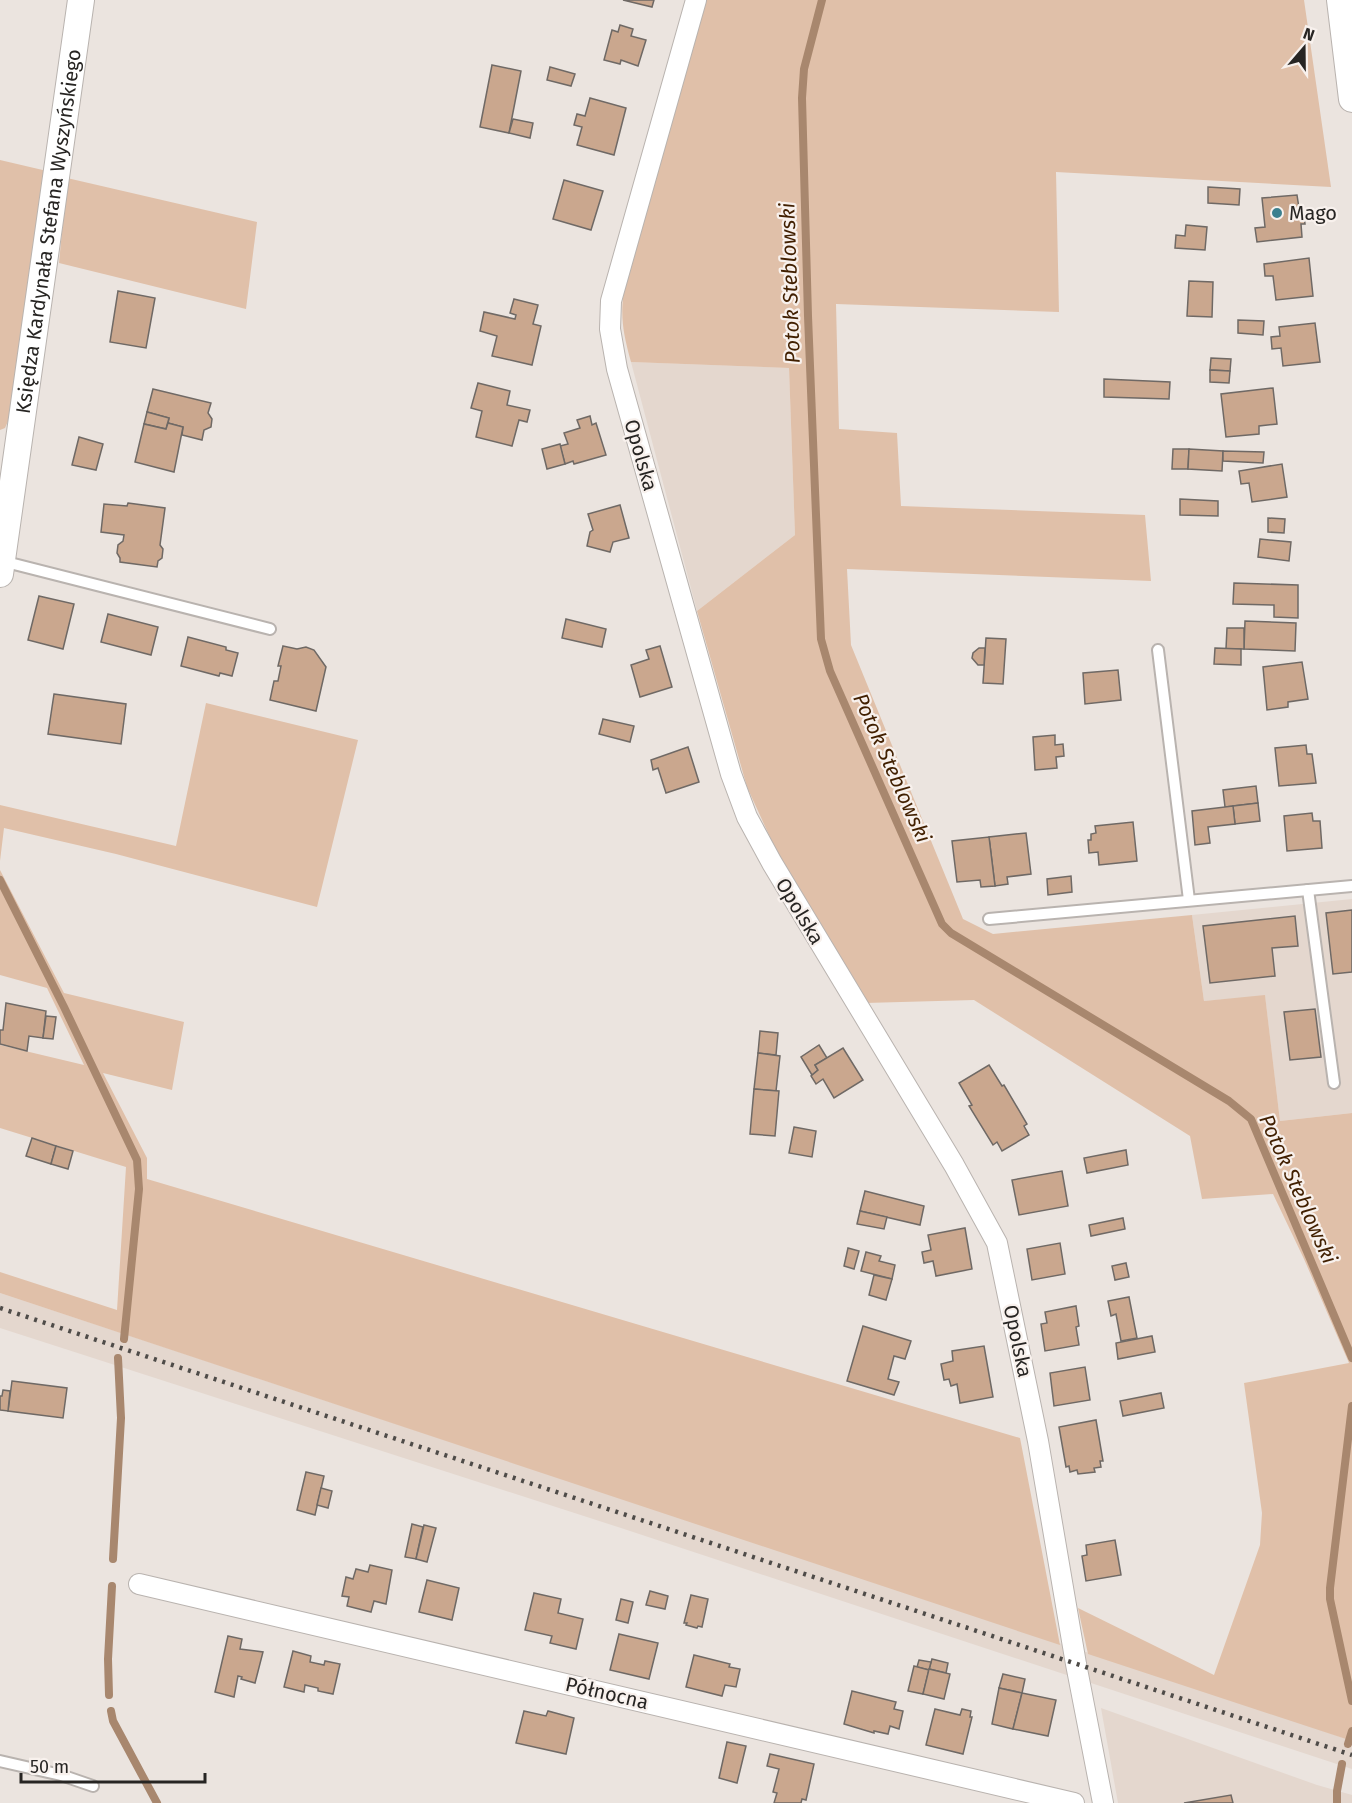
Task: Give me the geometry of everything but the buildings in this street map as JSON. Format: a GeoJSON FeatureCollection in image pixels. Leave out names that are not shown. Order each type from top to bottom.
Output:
{"type":"FeatureCollection","features":[{"type":"Feature","properties":{"kind":"street","name":"Księdza Kardynała Stefana Wyszyńskiego"},"geometry":{"type":"LineString","coordinates":[[1,567],[8,461],[81,0]]}},
{"type":"Feature","properties":{"kind":"street","name":"Opolska"},"geometry":{"type":"LineString","coordinates":[[696,0],[611,301],[610,329],[617,369],[731,774],[747,817],[778,873],[954,1165],[997,1243],[1038,1441],[1076,1664],[1103,1803]]}},
{"type":"Feature","properties":{"kind":"street"},"geometry":{"type":"LineString","coordinates":[[1340,0],[1352,99]]}},
{"type":"Feature","properties":{"kind":"street","name":"Północna"},"geometry":{"type":"LineString","coordinates":[[139,1584],[1074,1803]]}},
{"type":"Feature","properties":{"kind":"lane"},"geometry":{"type":"LineString","coordinates":[[1,567],[270,629]]}},
{"type":"Feature","properties":{"kind":"lane"},"geometry":{"type":"LineString","coordinates":[[1158,650],[1189,900]]}},
{"type":"Feature","properties":{"kind":"lane"},"geometry":{"type":"LineString","coordinates":[[989,920],[1352,885]]}},
{"type":"Feature","properties":{"kind":"lane"},"geometry":{"type":"LineString","coordinates":[[1308,890],[1334,1083]]}},
{"type":"Feature","properties":{"kind":"lane"},"geometry":{"type":"LineString","coordinates":[[0,1761],[51,1772],[93,1786]]}},
{"type":"Feature","properties":{"kind":"shaded area"},"geometry":{"type":"Polygon","coordinates":[[[706,0],[1304,0],[1331,187],[1056,172],[1059,312],[836,304],[839,429],[897,433],[901,506],[1145,515],[1151,581],[847,569],[851,645],[963,919],[993,934],[1192,915],[1204,1001],[1265,995],[1280,1121],[1352,1113],[1352,1741],[1088,1654],[1078,1608],[1214,1675],[1260,1545],[1262,1513],[1244,1383],[1349,1363],[1273,1194],[1202,1199],[1190,1136],[974,1000],[865,1003],[792,885],[747,787],[697,611],[795,535],[789,368],[631,362],[623,322],[625,282],[706,0]]]}},
{"type":"Feature","properties":{"kind":"shaded area"},"geometry":{"type":"Polygon","coordinates":[[[0,160],[47,171],[9,419],[5,428],[0,430],[0,160]]]}},
{"type":"Feature","properties":{"kind":"shaded area"},"geometry":{"type":"Polygon","coordinates":[[[67,178],[257,222],[246,309],[59,263],[67,178]]]}},
{"type":"Feature","properties":{"kind":"shaded area"},"geometry":{"type":"Polygon","coordinates":[[[631,362],[789,368],[795,535],[697,611],[631,362]]]}},
{"type":"Feature","properties":{"kind":"shaded area"},"geometry":{"type":"Polygon","coordinates":[[[206,703],[358,740],[317,907],[116,854],[4,828],[0,861],[0,805],[176,846],[206,703]]]}},
{"type":"Feature","properties":{"kind":"shaded area"},"geometry":{"type":"Polygon","coordinates":[[[0,870],[64,993],[184,1022],[172,1090],[103,1073],[147,1158],[147,1179],[1020,1438],[1060,1645],[0,1293],[0,1272],[117,1310],[126,1167],[0,1128],[0,1045],[84,1065],[47,988],[0,975],[0,870]]]}},
{"type":"Feature","properties":{"kind":"shaded area"},"geometry":{"type":"Polygon","coordinates":[[[1352,899],[1352,1113],[1280,1121],[1265,996],[1204,1001],[1192,915],[1352,899]]]}},
{"type":"Feature","properties":{"kind":"shaded area"},"geometry":{"type":"Polygon","coordinates":[[[0,1293],[1352,1741],[1352,1769],[621,1528],[0,1328],[0,1293]]]}},
{"type":"Feature","properties":{"kind":"shaded area"},"geometry":{"type":"Polygon","coordinates":[[[1101,1708],[1317,1785],[1352,1795],[1352,1803],[1118,1803],[1101,1708]]]}},
{"type":"Feature","properties":{"kind":"waterway","name":"Potok Steblowski"},"geometry":{"type":"LineString","coordinates":[[822,0],[804,69],[802,98],[821,639],[830,671],[942,924],[951,933],[1229,1101],[1251,1119],[1352,1358]]}},
{"type":"Feature","properties":{"kind":"waterway"},"geometry":{"type":"LineString","coordinates":[[0,880],[137,1160],[139,1189],[124,1339]]}},
{"type":"Feature","properties":{"kind":"waterway"},"geometry":{"type":"LineString","coordinates":[[113,1559],[121,1418],[118,1358]]}},
{"type":"Feature","properties":{"kind":"waterway","name":"Potok Steblowski"},"geometry":{"type":"LineString","coordinates":[[1352,1406],[1330,1588],[1330,1599],[1352,1701]]}},
{"type":"Feature","properties":{"kind":"waterway"},"geometry":{"type":"LineString","coordinates":[[109,1695],[108,1659],[112,1586]]}},
{"type":"Feature","properties":{"kind":"waterway"},"geometry":{"type":"LineString","coordinates":[[111,1711],[113,1721],[157,1803]]}},
{"type":"Feature","properties":{"kind":"waterway","name":"Potok Steblowski"},"geometry":{"type":"LineString","coordinates":[[1348,1744],[1352,1731]]}},
{"type":"Feature","properties":{"kind":"waterway","name":"Potok Steblowski"},"geometry":{"type":"LineString","coordinates":[[1337,1803],[1342,1764]]}},
{"type":"Feature","properties":{"kind":"railway"},"geometry":{"type":"LineString","coordinates":[[0,1308],[1352,1755]]}},
{"type":"Feature","properties":{"kind":"place","name":"Mago"},"geometry":{"type":"Point","coordinates":[1277,213]}}]}
